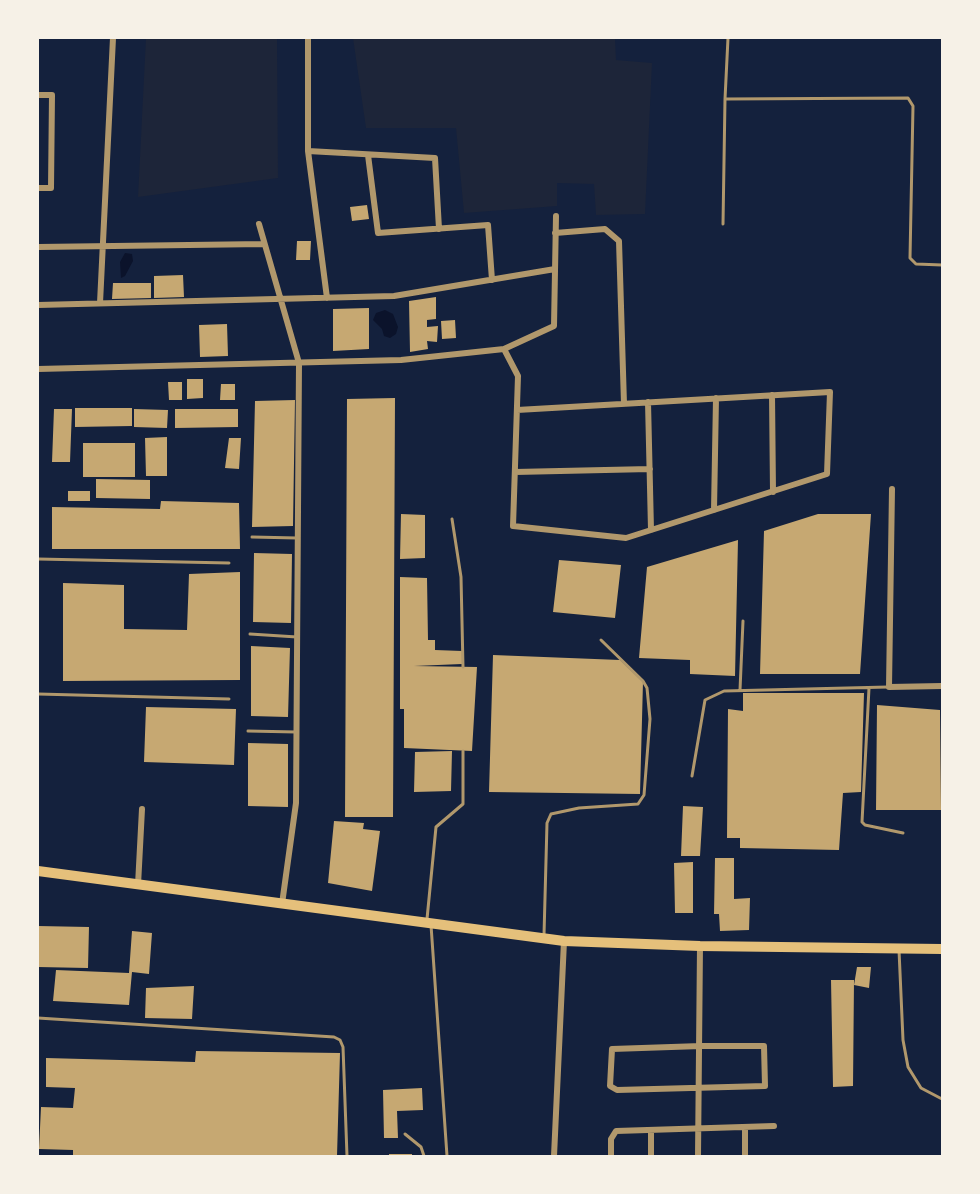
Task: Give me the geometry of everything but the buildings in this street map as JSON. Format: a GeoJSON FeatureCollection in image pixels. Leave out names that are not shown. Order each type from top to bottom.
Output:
{"type":"FeatureCollection","features":[{"type":"Feature","properties":{"kind":"highway"},"geometry":{"type":"LineString","coordinates":[[38,871],[564,941],[700,946],[942,949]]}},
{"type":"Feature","properties":{"kind":"street"},"geometry":{"type":"LineString","coordinates":[[100,303],[113,38]]}},
{"type":"Feature","properties":{"kind":"street"},"geometry":{"type":"LineString","coordinates":[[308,38],[308,151],[327,298]]}},
{"type":"Feature","properties":{"kind":"street"},"geometry":{"type":"LineString","coordinates":[[38,95],[52,95],[51,188],[38,188]]}},
{"type":"Feature","properties":{"kind":"street"},"geometry":{"type":"LineString","coordinates":[[308,151],[435,158],[439,229]]}},
{"type":"Feature","properties":{"kind":"street"},"geometry":{"type":"LineString","coordinates":[[368,154],[378,233],[488,225],[492,279]]}},
{"type":"Feature","properties":{"kind":"street"},"geometry":{"type":"LineString","coordinates":[[38,369],[401,360],[504,349],[554,326],[556,216]]}},
{"type":"Feature","properties":{"kind":"street"},"geometry":{"type":"LineString","coordinates":[[258,224],[298,363],[296,803],[282,905]]}},
{"type":"Feature","properties":{"kind":"street"},"geometry":{"type":"LineString","coordinates":[[555,234],[605,229],[619,241],[624,404]]}},
{"type":"Feature","properties":{"kind":"street"},"geometry":{"type":"LineString","coordinates":[[38,247],[264,244]]}},
{"type":"Feature","properties":{"kind":"street"},"geometry":{"type":"LineString","coordinates":[[38,305],[394,296],[555,269]]}},
{"type":"Feature","properties":{"kind":"street"},"geometry":{"type":"LineString","coordinates":[[504,349],[518,376],[513,526],[626,538],[827,474],[830,392],[517,410]]}},
{"type":"Feature","properties":{"kind":"street"},"geometry":{"type":"LineString","coordinates":[[772,395],[773,492]]}},
{"type":"Feature","properties":{"kind":"street"},"geometry":{"type":"LineString","coordinates":[[714,510],[716,398]]}},
{"type":"Feature","properties":{"kind":"street"},"geometry":{"type":"LineString","coordinates":[[648,402],[651,530]]}},
{"type":"Feature","properties":{"kind":"street"},"geometry":{"type":"LineString","coordinates":[[515,472],[650,469]]}},
{"type":"Feature","properties":{"kind":"street"},"geometry":{"type":"LineString","coordinates":[[892,489],[889,687],[942,686]]}},
{"type":"Feature","properties":{"kind":"street"},"geometry":{"type":"LineString","coordinates":[[138,885],[142,809]]}},
{"type":"Feature","properties":{"kind":"street"},"geometry":{"type":"LineString","coordinates":[[554,1156],[564,941]]}},
{"type":"Feature","properties":{"kind":"street"},"geometry":{"type":"LineString","coordinates":[[698,1156],[701,1046],[700,946]]}},
{"type":"Feature","properties":{"kind":"street"},"geometry":{"type":"LineString","coordinates":[[701,1046],[764,1046],[766,1082],[761,1087],[700,1089],[612,1089],[610,1086],[612,1049],[701,1046]]}},
{"type":"Feature","properties":{"kind":"street"},"geometry":{"type":"LineString","coordinates":[[611,1156],[612,1134],[651,1130],[774,1126]]}},
{"type":"Feature","properties":{"kind":"street"},"geometry":{"type":"LineString","coordinates":[[745,1128],[745,1156]]}},
{"type":"Feature","properties":{"kind":"street"},"geometry":{"type":"LineString","coordinates":[[651,1130],[651,1156]]}},
{"type":"Feature","properties":{"kind":"lane"},"geometry":{"type":"LineString","coordinates":[[723,224],[728,38]]}},
{"type":"Feature","properties":{"kind":"lane"},"geometry":{"type":"LineString","coordinates":[[725,99],[908,98],[912,106],[910,258],[916,264],[942,266]]}},
{"type":"Feature","properties":{"kind":"lane"},"geometry":{"type":"LineString","coordinates":[[452,519],[461,577],[463,667]]}},
{"type":"Feature","properties":{"kind":"lane"},"geometry":{"type":"LineString","coordinates":[[252,537],[297,538]]}},
{"type":"Feature","properties":{"kind":"lane"},"geometry":{"type":"LineString","coordinates":[[38,559],[229,563]]}},
{"type":"Feature","properties":{"kind":"lane"},"geometry":{"type":"LineString","coordinates":[[740,690],[743,621]]}},
{"type":"Feature","properties":{"kind":"lane"},"geometry":{"type":"LineString","coordinates":[[250,634],[297,637]]}},
{"type":"Feature","properties":{"kind":"lane"},"geometry":{"type":"LineString","coordinates":[[544,939],[547,823],[551,814],[579,808],[638,804],[644,795],[650,719],[647,688],[643,681],[601,640]]}},
{"type":"Feature","properties":{"kind":"lane"},"geometry":{"type":"LineString","coordinates":[[692,777],[705,700],[724,691],[889,687]]}},
{"type":"Feature","properties":{"kind":"lane"},"geometry":{"type":"LineString","coordinates":[[869,688],[862,822],[865,825],[903,833]]}},
{"type":"Feature","properties":{"kind":"lane"},"geometry":{"type":"LineString","coordinates":[[38,694],[229,699]]}},
{"type":"Feature","properties":{"kind":"lane"},"geometry":{"type":"LineString","coordinates":[[248,731],[296,732]]}},
{"type":"Feature","properties":{"kind":"lane"},"geometry":{"type":"LineString","coordinates":[[447,1156],[428,924],[436,827],[463,804],[463,751]]}},
{"type":"Feature","properties":{"kind":"lane"},"geometry":{"type":"LineString","coordinates":[[899,948],[903,1040],[908,1067],[921,1088],[942,1100]]}},
{"type":"Feature","properties":{"kind":"lane"},"geometry":{"type":"LineString","coordinates":[[38,1018],[334,1037],[340,1040],[343,1047],[347,1156]]}},
{"type":"Feature","properties":{"kind":"lane"},"geometry":{"type":"LineString","coordinates":[[405,1134],[421,1147],[424,1156]]}},
{"type":"Feature","properties":{"kind":"shaded area"},"geometry":{"type":"Polygon","coordinates":[[[146,38],[277,38],[278,178],[138,197],[146,38]]]}},
{"type":"Feature","properties":{"kind":"shaded area"},"geometry":{"type":"Polygon","coordinates":[[[353,38],[615,38],[616,60],[652,63],[645,214],[596,215],[594,184],[557,183],[557,206],[464,213],[456,128],[366,128],[353,38]]]}},
{"type":"Feature","properties":{"kind":"shaded area"},"geometry":{"type":"Polygon","coordinates":[[[125,253],[132,254],[133,261],[125,276],[121,278],[120,262],[125,253]]]}},
{"type":"Feature","properties":{"kind":"shaded area"},"geometry":{"type":"Polygon","coordinates":[[[385,310],[393,314],[398,327],[396,334],[390,338],[384,336],[382,329],[373,320],[376,313],[385,310]]]}}]}
